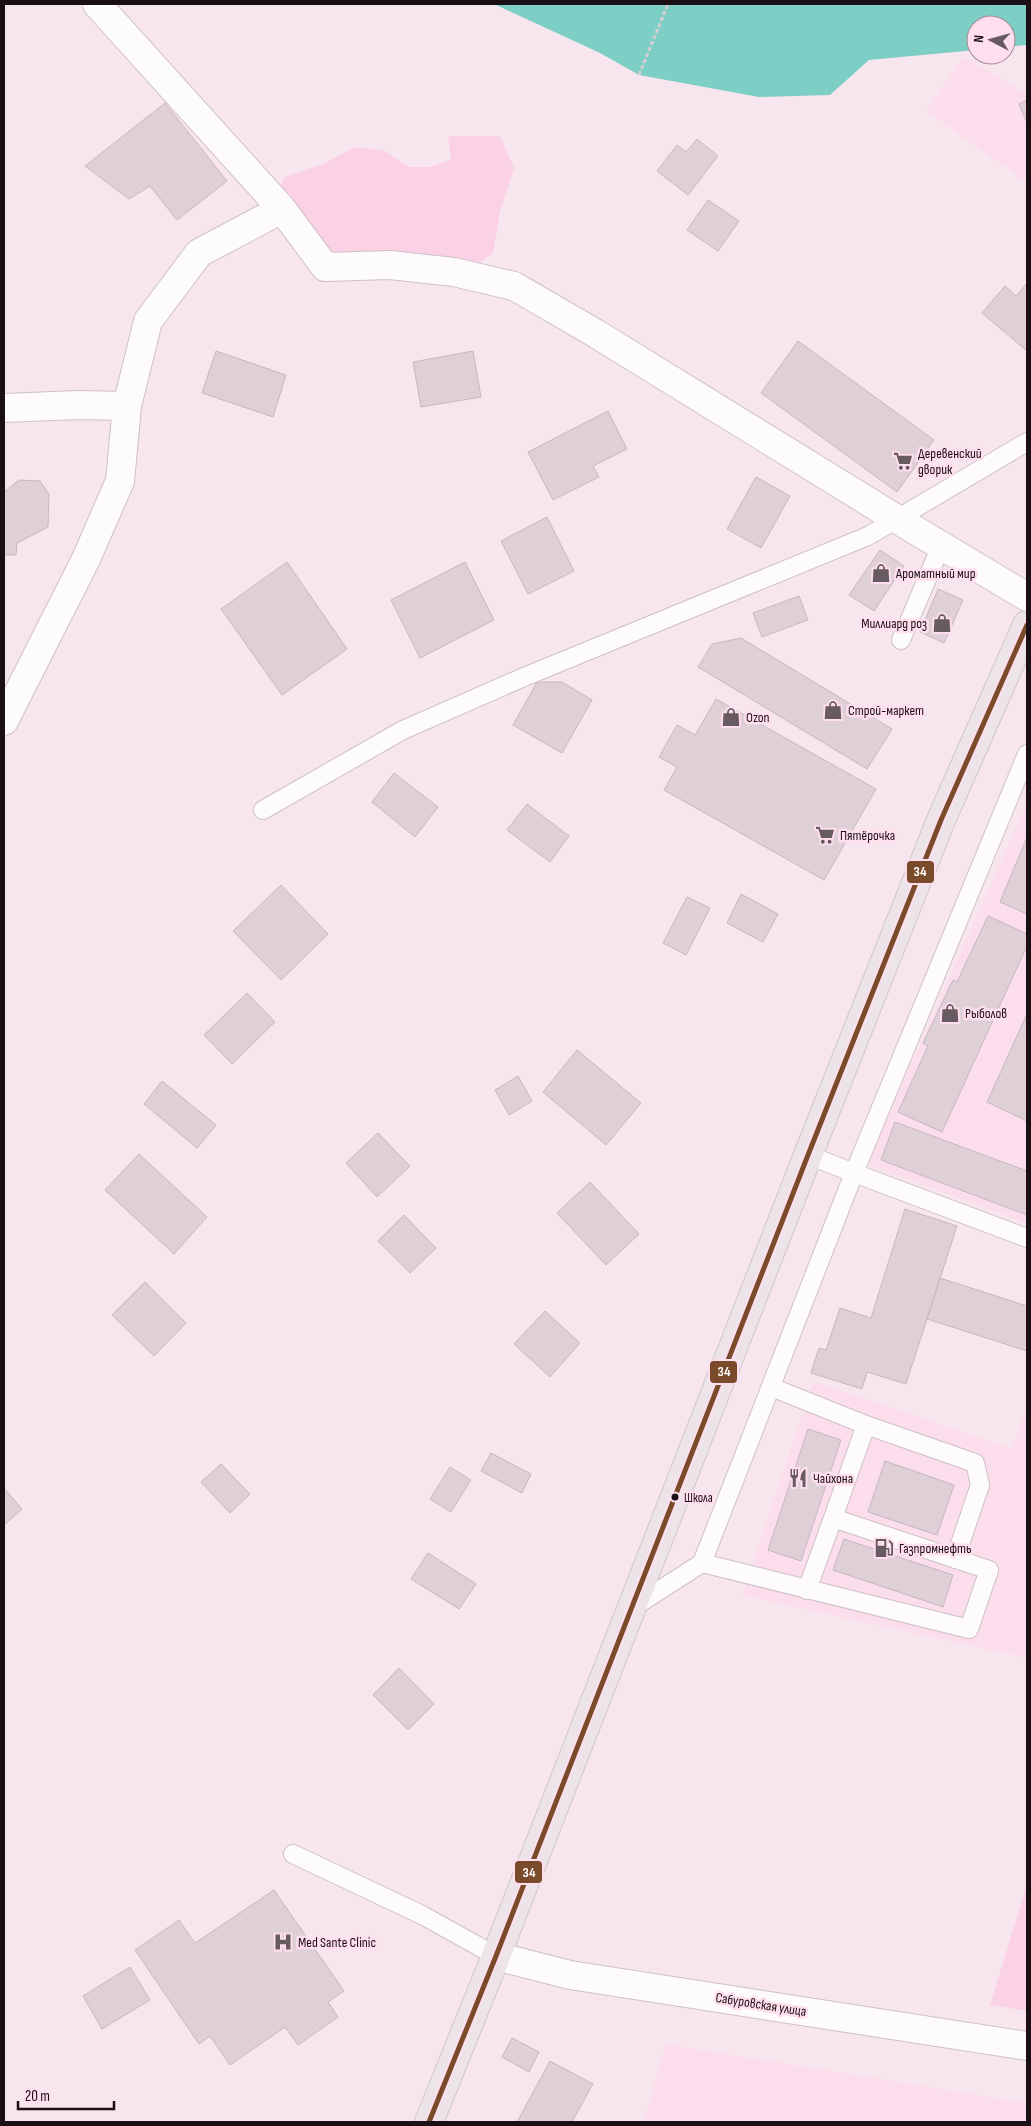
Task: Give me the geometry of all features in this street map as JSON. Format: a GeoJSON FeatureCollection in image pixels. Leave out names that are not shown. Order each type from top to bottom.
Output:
{"type":"FeatureCollection","features":[{"type":"Feature","properties":{"kind":"main road"},"geometry":{"type":"LineString","coordinates":[[429,2122],[496,1956],[808,1155],[941,820],[1027,625]]}},
{"type":"Feature","properties":{"kind":"street"},"geometry":{"type":"LineString","coordinates":[[97,4],[282,209],[325,267],[390,265],[454,272],[514,286],[604,338],[895,518],[1027,597]]}},
{"type":"Feature","properties":{"kind":"street"},"geometry":{"type":"LineString","coordinates":[[4,720],[86,559],[120,481],[127,406],[148,321],[199,253],[282,209]]}},
{"type":"Feature","properties":{"kind":"street"},"geometry":{"type":"LineString","coordinates":[[4,408],[127,406]]}},
{"type":"Feature","properties":{"kind":"street","name":"Сабуровская улица"},"geometry":{"type":"LineString","coordinates":[[496,1956],[570,1975],[1027,2046]]}},
{"type":"Feature","properties":{"kind":"lane"},"geometry":{"type":"LineString","coordinates":[[263,810],[403,730],[524,676],[868,536],[895,518],[1027,442]]}},
{"type":"Feature","properties":{"kind":"lane"},"geometry":{"type":"LineString","coordinates":[[901,640],[941,546]]}},
{"type":"Feature","properties":{"kind":"lane"},"geometry":{"type":"LineString","coordinates":[[632,1609],[702,1563],[854,1173],[1027,754]]}},
{"type":"Feature","properties":{"kind":"lane"},"geometry":{"type":"LineString","coordinates":[[808,1155],[1027,1238]]}},
{"type":"Feature","properties":{"kind":"lane"},"geometry":{"type":"LineString","coordinates":[[771,1387],[866,1425],[975,1463],[980,1484],[955,1559]]}},
{"type":"Feature","properties":{"kind":"lane"},"geometry":{"type":"LineString","coordinates":[[807,1590],[866,1425]]}},
{"type":"Feature","properties":{"kind":"lane"},"geometry":{"type":"LineString","coordinates":[[702,1563],[969,1629],[989,1570],[833,1518]]}},
{"type":"Feature","properties":{"kind":"lane"},"geometry":{"type":"LineString","coordinates":[[293,1854],[422,1915],[496,1956]]}},
{"type":"Feature","properties":{"kind":"path"},"geometry":{"type":"LineString","coordinates":[[639,75],[668,4]]}},
{"type":"Feature","properties":{"kind":"shaded area"},"geometry":{"type":"Polygon","coordinates":[[[494,4],[1027,4],[1027,45],[1016,46],[1016,15],[966,15],[966,51],[869,60],[830,95],[759,97],[639,75],[600,53],[494,4]]]}},
{"type":"Feature","properties":{"kind":"shaded area"},"geometry":{"type":"Polygon","coordinates":[[[964,56],[966,57],[966,65],[979,65],[1023,92],[1027,91],[1027,183],[926,111],[964,56]]]}},
{"type":"Feature","properties":{"kind":"shaded area"},"geometry":{"type":"Polygon","coordinates":[[[448,136],[500,136],[514,168],[500,212],[493,253],[471,269],[343,260],[312,241],[272,199],[285,177],[323,164],[355,147],[383,150],[409,167],[430,167],[451,160],[448,136]]]}},
{"type":"Feature","properties":{"kind":"shaded area"},"geometry":{"type":"Polygon","coordinates":[[[1027,803],[1027,1223],[867,1164],[1027,803]]]}},
{"type":"Feature","properties":{"kind":"shaded area","name":"Газпромнефть"},"geometry":{"type":"Polygon","coordinates":[[[814,1381],[1012,1449],[1027,1407],[1027,1658],[742,1595],[814,1381]]]}},
{"type":"Feature","properties":{"kind":"shaded area"},"geometry":{"type":"Polygon","coordinates":[[[1027,1884],[1027,2011],[990,2005],[1027,1884]]]}},
{"type":"Feature","properties":{"kind":"shaded area"},"geometry":{"type":"Polygon","coordinates":[[[666,2044],[1027,2103],[1027,2122],[643,2122],[666,2044]]]}},
{"type":"Feature","properties":{"kind":"building"},"geometry":{"type":"Polygon","coordinates":[[[1027,100],[1027,123],[1019,104],[1027,100]]]}},
{"type":"Feature","properties":{"kind":"building"},"geometry":{"type":"Polygon","coordinates":[[[165,103],[227,181],[177,220],[150,186],[129,199],[85,166],[165,103]]]}},
{"type":"Feature","properties":{"kind":"building"},"geometry":{"type":"Polygon","coordinates":[[[697,139],[718,156],[688,195],[657,171],[677,145],[686,152],[697,139]]]}},
{"type":"Feature","properties":{"kind":"building"},"geometry":{"type":"Polygon","coordinates":[[[708,200],[739,221],[718,251],[687,230],[708,200]]]}},
{"type":"Feature","properties":{"kind":"building"},"geometry":{"type":"Polygon","coordinates":[[[1027,283],[1027,351],[982,313],[1005,286],[1016,296],[1027,283]]]}},
{"type":"Feature","properties":{"kind":"building"},"geometry":{"type":"Polygon","coordinates":[[[798,341],[934,440],[897,492],[761,393],[798,341]]]}},
{"type":"Feature","properties":{"kind":"building"},"geometry":{"type":"Polygon","coordinates":[[[216,351],[286,375],[273,417],[202,393],[216,351]]]}},
{"type":"Feature","properties":{"kind":"building"},"geometry":{"type":"Polygon","coordinates":[[[473,351],[481,397],[421,407],[413,362],[473,351]]]}},
{"type":"Feature","properties":{"kind":"building"},"geometry":{"type":"Polygon","coordinates":[[[608,411],[627,449],[593,466],[599,477],[553,500],[528,452],[608,411]]]}},
{"type":"Feature","properties":{"kind":"building"},"geometry":{"type":"Polygon","coordinates":[[[756,477],[790,496],[761,548],[727,529],[756,477]]]}},
{"type":"Feature","properties":{"kind":"building"},"geometry":{"type":"Polygon","coordinates":[[[19,480],[40,481],[49,494],[48,527],[17,543],[16,555],[4,555],[4,492],[19,480]]]}},
{"type":"Feature","properties":{"kind":"building"},"geometry":{"type":"Polygon","coordinates":[[[547,517],[574,571],[528,594],[501,541],[547,517]]]}},
{"type":"Feature","properties":{"kind":"building"},"geometry":{"type":"Polygon","coordinates":[[[880,550],[904,566],[874,611],[849,595],[880,550]]]}},
{"type":"Feature","properties":{"kind":"building"},"geometry":{"type":"Polygon","coordinates":[[[287,562],[347,649],[282,695],[221,609],[287,562]]]}},
{"type":"Feature","properties":{"kind":"building"},"geometry":{"type":"Polygon","coordinates":[[[465,562],[494,620],[420,658],[391,600],[465,562]]]}},
{"type":"Feature","properties":{"kind":"building"},"geometry":{"type":"Polygon","coordinates":[[[938,589],[963,600],[944,643],[920,632],[938,589]]]}},
{"type":"Feature","properties":{"kind":"building"},"geometry":{"type":"Polygon","coordinates":[[[799,596],[808,620],[762,637],[753,613],[799,596]]]}},
{"type":"Feature","properties":{"kind":"building"},"geometry":{"type":"Polygon","coordinates":[[[741,638],[892,729],[867,769],[698,667],[712,644],[741,638]]]}},
{"type":"Feature","properties":{"kind":"building"},"geometry":{"type":"Polygon","coordinates":[[[537,682],[562,682],[592,700],[562,753],[513,725],[537,682]]]}},
{"type":"Feature","properties":{"kind":"building"},"geometry":{"type":"Polygon","coordinates":[[[716,699],[876,789],[824,880],[664,790],[677,767],[659,757],[677,725],[695,735],[716,699]]]}},
{"type":"Feature","properties":{"kind":"building"},"geometry":{"type":"Polygon","coordinates":[[[394,773],[438,807],[415,837],[372,802],[394,773]]]}},
{"type":"Feature","properties":{"kind":"building"},"geometry":{"type":"Polygon","coordinates":[[[527,804],[569,836],[550,862],[507,830],[527,804]]]}},
{"type":"Feature","properties":{"kind":"building"},"geometry":{"type":"Polygon","coordinates":[[[1027,837],[1027,914],[1000,902],[1027,837]]]}},
{"type":"Feature","properties":{"kind":"building"},"geometry":{"type":"Polygon","coordinates":[[[281,885],[328,934],[281,980],[233,931],[281,885]]]}},
{"type":"Feature","properties":{"kind":"building"},"geometry":{"type":"Polygon","coordinates":[[[741,894],[778,914],[763,942],[727,923],[741,894]]]}},
{"type":"Feature","properties":{"kind":"building"},"geometry":{"type":"Polygon","coordinates":[[[687,897],[710,908],[686,955],[663,943],[687,897]]]}},
{"type":"Feature","properties":{"kind":"building"},"geometry":{"type":"Polygon","coordinates":[[[988,916],[1027,934],[1027,946],[942,1132],[898,1112],[928,1046],[923,1043],[953,980],[957,982],[988,916]]]}},
{"type":"Feature","properties":{"kind":"building"},"geometry":{"type":"Polygon","coordinates":[[[247,993],[275,1022],[232,1064],[204,1035],[247,993]]]}},
{"type":"Feature","properties":{"kind":"building"},"geometry":{"type":"Polygon","coordinates":[[[1027,1014],[1027,1121],[987,1102],[1027,1014]]]}},
{"type":"Feature","properties":{"kind":"building"},"geometry":{"type":"Polygon","coordinates":[[[577,1050],[641,1103],[606,1145],[543,1092],[577,1050]]]}},
{"type":"Feature","properties":{"kind":"building"},"geometry":{"type":"Polygon","coordinates":[[[518,1076],[532,1101],[509,1115],[495,1090],[518,1076]]]}},
{"type":"Feature","properties":{"kind":"building"},"geometry":{"type":"Polygon","coordinates":[[[162,1081],[216,1125],[197,1148],[144,1104],[162,1081]]]}},
{"type":"Feature","properties":{"kind":"building"},"geometry":{"type":"Polygon","coordinates":[[[895,1122],[1027,1171],[1027,1215],[881,1160],[895,1122]]]}},
{"type":"Feature","properties":{"kind":"building"},"geometry":{"type":"Polygon","coordinates":[[[378,1133],[410,1166],[377,1197],[346,1163],[378,1133]]]}},
{"type":"Feature","properties":{"kind":"building"},"geometry":{"type":"Polygon","coordinates":[[[139,1154],[207,1217],[174,1254],[105,1190],[139,1154]]]}},
{"type":"Feature","properties":{"kind":"building"},"geometry":{"type":"Polygon","coordinates":[[[590,1182],[639,1234],[606,1265],[557,1213],[590,1182]]]}},
{"type":"Feature","properties":{"kind":"building"},"geometry":{"type":"Polygon","coordinates":[[[905,1209],[957,1226],[906,1384],[867,1372],[862,1389],[811,1373],[819,1348],[826,1350],[840,1308],[871,1318],[905,1209]]]}},
{"type":"Feature","properties":{"kind":"building"},"geometry":{"type":"Polygon","coordinates":[[[404,1215],[436,1248],[410,1273],[378,1241],[404,1215]]]}},
{"type":"Feature","properties":{"kind":"building"},"geometry":{"type":"Polygon","coordinates":[[[940,1278],[1027,1306],[1027,1351],[927,1319],[940,1278]]]}},
{"type":"Feature","properties":{"kind":"building"},"geometry":{"type":"Polygon","coordinates":[[[145,1282],[186,1323],[154,1356],[112,1315],[145,1282]]]}},
{"type":"Feature","properties":{"kind":"building"},"geometry":{"type":"Polygon","coordinates":[[[545,1311],[580,1343],[550,1377],[514,1344],[545,1311]]]}},
{"type":"Feature","properties":{"kind":"building"},"geometry":{"type":"Polygon","coordinates":[[[808,1429],[841,1440],[801,1561],[768,1550],[808,1429]]]}},
{"type":"Feature","properties":{"kind":"building"},"geometry":{"type":"Polygon","coordinates":[[[491,1453],[531,1474],[522,1493],[481,1471],[491,1453]]]}},
{"type":"Feature","properties":{"kind":"building"},"geometry":{"type":"Polygon","coordinates":[[[885,1461],[954,1485],[937,1535],[868,1512],[885,1461]]]}},
{"type":"Feature","properties":{"kind":"building"},"geometry":{"type":"Polygon","coordinates":[[[221,1464],[250,1494],[230,1513],[201,1482],[221,1464]]]}},
{"type":"Feature","properties":{"kind":"building"},"geometry":{"type":"Polygon","coordinates":[[[450,1467],[471,1480],[451,1512],[430,1499],[450,1467]]]}},
{"type":"Feature","properties":{"kind":"building"},"geometry":{"type":"Polygon","coordinates":[[[4,1488],[22,1509],[4,1525],[4,1488]]]}},
{"type":"Feature","properties":{"kind":"building"},"geometry":{"type":"Polygon","coordinates":[[[844,1539],[953,1575],[943,1607],[833,1570],[844,1539]]]}},
{"type":"Feature","properties":{"kind":"building"},"geometry":{"type":"Polygon","coordinates":[[[428,1553],[476,1584],[459,1609],[411,1579],[428,1553]]]}},
{"type":"Feature","properties":{"kind":"building"},"geometry":{"type":"Polygon","coordinates":[[[399,1668],[434,1704],[408,1730],[373,1695],[399,1668]]]}},
{"type":"Feature","properties":{"kind":"building"},"geometry":{"type":"Polygon","coordinates":[[[274,1890],[344,1991],[328,2002],[338,2017],[298,2045],[285,2027],[230,2065],[210,2036],[199,2044],[135,1950],[179,1920],[195,1943],[274,1890]]]}},
{"type":"Feature","properties":{"kind":"building"},"geometry":{"type":"Polygon","coordinates":[[[130,1967],[150,2000],[102,2029],[83,1996],[130,1967]]]}},
{"type":"Feature","properties":{"kind":"building"},"geometry":{"type":"Polygon","coordinates":[[[512,2038],[539,2052],[529,2072],[502,2057],[512,2038]]]}},
{"type":"Feature","properties":{"kind":"building"},"geometry":{"type":"Polygon","coordinates":[[[550,2061],[593,2084],[572,2122],[517,2122],[550,2061]]]}},
{"type":"Feature","properties":{"kind":"transit line","name":"34"},"geometry":{"type":"LineString","coordinates":[[429,2122],[496,1956],[808,1155],[941,820],[1027,625]]}},
{"type":"Feature","properties":{"kind":"place","name":"Деревенский дворик"},"geometry":{"type":"Point","coordinates":[903,461]}},
{"type":"Feature","properties":{"kind":"place","name":"Ароматный мир"},"geometry":{"type":"Point","coordinates":[881,573]}},
{"type":"Feature","properties":{"kind":"place","name":"Миллиард роз"},"geometry":{"type":"Point","coordinates":[942,623]}},
{"type":"Feature","properties":{"kind":"place","name":"Строй-маркет"},"geometry":{"type":"Point","coordinates":[833,710]}},
{"type":"Feature","properties":{"kind":"place","name":"Ozon"},"geometry":{"type":"Point","coordinates":[731,717]}},
{"type":"Feature","properties":{"kind":"place","name":"Пятёрочка"},"geometry":{"type":"Point","coordinates":[825,835]}},
{"type":"Feature","properties":{"kind":"place","name":"Рыболов"},"geometry":{"type":"Point","coordinates":[950,1013]}},
{"type":"Feature","properties":{"kind":"place","name":"Чайхона"},"geometry":{"type":"Point","coordinates":[798,1478]}},
{"type":"Feature","properties":{"kind":"place","name":"Школа"},"geometry":{"type":"Point","coordinates":[675,1497]}},
{"type":"Feature","properties":{"kind":"place","name":"Газпромнефть"},"geometry":{"type":"Point","coordinates":[884,1548]}},
{"type":"Feature","properties":{"kind":"place","name":"Med Sante Clinic"},"geometry":{"type":"Point","coordinates":[283,1942]}}]}
